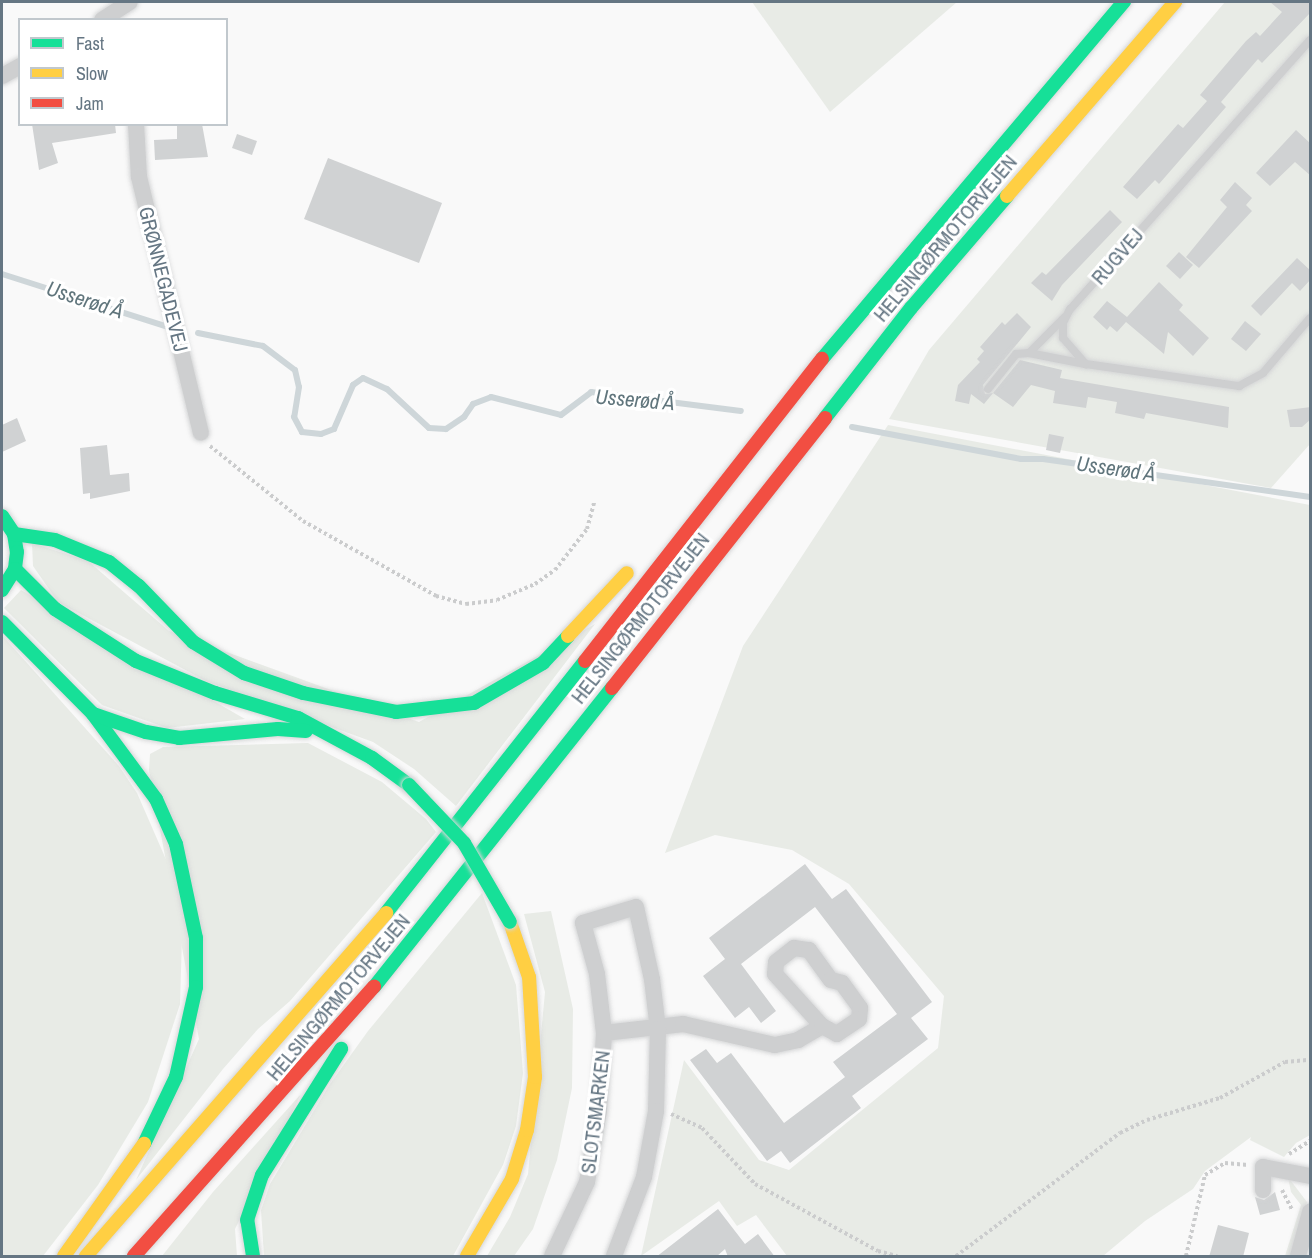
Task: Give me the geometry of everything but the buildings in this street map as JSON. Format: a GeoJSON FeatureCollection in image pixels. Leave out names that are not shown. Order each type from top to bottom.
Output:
{"type":"FeatureCollection","features":[{"type":"Feature","properties":{"kind":"main road","name":"HELSINGØRMOTORVEJEN"},"geometry":{"type":"LineString","coordinates":[[86,1257],[376,926],[867,302],[1124,2]]}},
{"type":"Feature","properties":{"kind":"main road","name":"HELSINGØRMOTORVEJEN"},"geometry":{"type":"LineString","coordinates":[[134,1257],[394,963],[904,317],[1175,2]]}},
{"type":"Feature","properties":{"kind":"main road"},"geometry":{"type":"LineString","coordinates":[[783,383],[867,302]]}},
{"type":"Feature","properties":{"kind":"main road"},"geometry":{"type":"LineString","coordinates":[[2,516],[14,534],[15,569],[2,590]]}},
{"type":"Feature","properties":{"kind":"main road"},"geometry":{"type":"LineString","coordinates":[[14,534],[55,540],[109,562],[139,586],[194,642],[244,673],[303,693],[396,712],[474,703],[512,684],[558,648],[638,561]]}},
{"type":"Feature","properties":{"kind":"main road"},"geometry":{"type":"LineString","coordinates":[[15,569],[55,609],[136,661],[205,689],[298,718],[339,739],[409,785],[464,843],[510,922],[529,977],[535,1028],[535,1077],[527,1130],[512,1179],[467,1257]]}},
{"type":"Feature","properties":{"kind":"main road"},"geometry":{"type":"LineString","coordinates":[[2,622],[93,714],[156,799],[176,844],[196,938],[196,987],[179,1068],[160,1115],[137,1158],[64,1257]]}},
{"type":"Feature","properties":{"kind":"main road"},"geometry":{"type":"LineString","coordinates":[[93,714],[146,732],[179,738],[278,729],[339,739]]}},
{"type":"Feature","properties":{"kind":"main road"},"geometry":{"type":"LineString","coordinates":[[253,1257],[247,1220],[262,1175],[394,963]]}},
{"type":"Feature","properties":{"kind":"street"},"geometry":{"type":"LineString","coordinates":[[106,18],[124,10]]}},
{"type":"Feature","properties":{"kind":"street"},"geometry":{"type":"LineString","coordinates":[[2,76],[18,67]]}},
{"type":"Feature","properties":{"kind":"street","name":"GRØNNEGADEVEJ"},"geometry":{"type":"LineString","coordinates":[[136,126],[139,177],[201,433]]}},
{"type":"Feature","properties":{"kind":"street","name":"SLOTSMARKEN"},"geometry":{"type":"LineString","coordinates":[[552,1257],[587,1182],[599,1111],[604,1033],[597,974],[583,923],[636,907],[652,980],[658,1029],[656,1111],[644,1177],[614,1257]]}},
{"type":"Feature","properties":{"kind":"street"},"geometry":{"type":"LineString","coordinates":[[794,948],[809,950],[831,980],[842,983],[860,1008],[859,1019],[837,1034],[822,1026],[775,974],[776,962],[794,948]]}},
{"type":"Feature","properties":{"kind":"street","name":"SLOTSMARKEN"},"geometry":{"type":"LineString","coordinates":[[604,1033],[658,1029],[682,1024],[775,1045],[798,1040],[822,1026]]}},
{"type":"Feature","properties":{"kind":"street"},"geometry":{"type":"LineString","coordinates":[[1263,1190],[1263,1167],[1311,1176]]}},
{"type":"Feature","properties":{"kind":"street"},"geometry":{"type":"LineString","coordinates":[[1298,1257],[1311,1212]]}},
{"type":"Feature","properties":{"kind":"lane","name":"RUGVEJ"},"geometry":{"type":"LineString","coordinates":[[988,389],[1016,354],[1029,353],[1068,313],[1311,40]]}},
{"type":"Feature","properties":{"kind":"lane"},"geometry":{"type":"LineString","coordinates":[[1068,313],[1064,338],[1086,364]]}},
{"type":"Feature","properties":{"kind":"lane"},"geometry":{"type":"LineString","coordinates":[[1029,353],[1086,364],[1239,386],[1263,373],[1311,318]]}},
{"type":"Feature","properties":{"kind":"path"},"geometry":{"type":"LineString","coordinates":[[201,433],[215,453],[303,521],[425,591],[466,604],[497,600],[535,584],[555,570],[587,529],[594,502]]}},
{"type":"Feature","properties":{"kind":"path"},"geometry":{"type":"LineString","coordinates":[[956,1257],[1120,1133],[1147,1120],[1221,1098],[1285,1062],[1311,1060]]}},
{"type":"Feature","properties":{"kind":"path"},"geometry":{"type":"LineString","coordinates":[[656,1111],[683,1116],[702,1128],[755,1184],[878,1251],[897,1257]]}},
{"type":"Feature","properties":{"kind":"path"},"geometry":{"type":"LineString","coordinates":[[1289,1218],[1292,1209],[1282,1191],[1282,1170],[1289,1153],[1311,1141]]}},
{"type":"Feature","properties":{"kind":"path"},"geometry":{"type":"LineString","coordinates":[[1186,1257],[1205,1175],[1225,1163],[1263,1167]]}},
{"type":"Feature","properties":{"kind":"shaded area"},"geometry":{"type":"Polygon","coordinates":[[[752,2],[957,2],[830,112],[752,2]]]}},
{"type":"Feature","properties":{"kind":"shaded area"},"geometry":{"type":"Polygon","coordinates":[[[1225,2],[1310,2],[1310,444],[1271,488],[889,419],[929,350],[1225,2]]]}},
{"type":"Feature","properties":{"kind":"shaded area"},"geometry":{"type":"Polygon","coordinates":[[[888,425],[1310,505],[1310,1135],[1296,1143],[1284,1157],[1250,1140],[1251,1137],[1205,1171],[1193,1189],[1145,1221],[1103,1256],[787,1256],[756,1215],[737,1226],[719,1201],[641,1256],[684,1060],[759,1160],[789,1170],[938,1048],[944,996],[849,884],[792,850],[715,835],[665,853],[743,646],[888,425]]]}},
{"type":"Feature","properties":{"kind":"shaded area"},"geometry":{"type":"Polygon","coordinates":[[[32,543],[88,561],[169,631],[419,722],[595,624],[456,806],[414,769],[373,742],[206,681],[58,602],[33,566],[32,543]]]}},
{"type":"Feature","properties":{"kind":"shaded area"},"geometry":{"type":"Polygon","coordinates":[[[21,590],[245,719],[167,728],[102,705],[4,608],[21,590]]]}},
{"type":"Feature","properties":{"kind":"shaded area"},"geometry":{"type":"Polygon","coordinates":[[[2,635],[119,766],[137,793],[168,864],[182,937],[180,1004],[148,1102],[98,1185],[43,1256],[2,1256],[2,635]]]}},
{"type":"Feature","properties":{"kind":"shaded area"},"geometry":{"type":"Polygon","coordinates":[[[308,743],[382,782],[426,819],[436,832],[290,1001],[258,1029],[223,1069],[136,1180],[199,1039],[149,770],[150,754],[163,747],[308,743]]]}},
{"type":"Feature","properties":{"kind":"shaded area"},"geometry":{"type":"Polygon","coordinates":[[[482,893],[516,985],[523,1073],[516,1126],[503,1165],[453,1256],[264,1256],[261,1210],[270,1184],[330,1084],[368,1031],[482,893]]]}},
{"type":"Feature","properties":{"kind":"shaded area"},"geometry":{"type":"Polygon","coordinates":[[[551,911],[573,1009],[572,1088],[557,1160],[533,1229],[514,1256],[487,1256],[510,1217],[528,1174],[545,992],[524,914],[551,911]]]}},
{"type":"Feature","properties":{"kind":"shaded area"},"geometry":{"type":"Polygon","coordinates":[[[301,1094],[235,1229],[237,1256],[162,1256],[213,1192],[301,1094]]]}},
{"type":"Feature","properties":{"kind":"shaded area"},"geometry":{"type":"Polygon","coordinates":[[[1288,1177],[1307,1202],[1291,1256],[1285,1256],[1301,1205],[1291,1192],[1288,1177]]]}},
{"type":"Feature","properties":{"kind":"waterway","name":"Usserød Å"},"geometry":{"type":"LineString","coordinates":[[2,274],[168,327]]}},
{"type":"Feature","properties":{"kind":"waterway","name":"Usserød Å"},"geometry":{"type":"LineString","coordinates":[[198,333],[263,346],[295,370],[299,387],[294,417],[302,432],[321,434],[334,429],[353,385],[363,378],[387,389],[429,428],[446,429],[464,417],[473,404],[491,397],[561,415],[591,392],[741,411]]}},
{"type":"Feature","properties":{"kind":"waterway","name":"Usserød Å"},"geometry":{"type":"LineString","coordinates":[[852,427],[1021,459],[1043,459],[1310,497]]}},
{"type":"Feature","properties":{"kind":"traffic: fast"},"geometry":{"type":"LineString","coordinates":[[822,359],[1124,2]]}},
{"type":"Feature","properties":{"kind":"traffic: fast"},"geometry":{"type":"LineString","coordinates":[[825,418],[911,308],[1007,196]]}},
{"type":"Feature","properties":{"kind":"traffic: fast"},"geometry":{"type":"LineString","coordinates":[[2,516],[14,534],[17,552],[15,569],[2,590]]}},
{"type":"Feature","properties":{"kind":"traffic: fast"},"geometry":{"type":"LineString","coordinates":[[14,534],[55,540],[109,562],[139,586],[193,642],[244,673],[303,693],[396,712],[474,703],[543,663],[568,636]]}},
{"type":"Feature","properties":{"kind":"traffic: fast"},"geometry":{"type":"LineString","coordinates":[[15,569],[55,609],[136,661],[215,693],[298,718],[372,758],[409,785]]}},
{"type":"Feature","properties":{"kind":"traffic: fast"},"geometry":{"type":"LineString","coordinates":[[2,622],[93,714],[156,799],[176,844],[196,938],[196,987],[176,1077],[144,1144]]}},
{"type":"Feature","properties":{"kind":"traffic: fast"},"geometry":{"type":"LineString","coordinates":[[386,913],[585,661]]}},
{"type":"Feature","properties":{"kind":"traffic: fast"},"geometry":{"type":"LineString","coordinates":[[374,987],[612,688]]}},
{"type":"Feature","properties":{"kind":"traffic: fast"},"geometry":{"type":"LineString","coordinates":[[93,714],[146,732],[179,738],[278,729],[306,731]]}},
{"type":"Feature","properties":{"kind":"traffic: fast"},"geometry":{"type":"LineString","coordinates":[[409,785],[464,843],[510,922]]}},
{"type":"Feature","properties":{"kind":"traffic: fast"},"geometry":{"type":"LineString","coordinates":[[253,1256],[247,1220],[262,1175],[341,1049]]}},
{"type":"Feature","properties":{"kind":"traffic: slow"},"geometry":{"type":"LineString","coordinates":[[1007,196],[1175,2]]}},
{"type":"Feature","properties":{"kind":"traffic: slow"},"geometry":{"type":"LineString","coordinates":[[568,636],[627,573]]}},
{"type":"Feature","properties":{"kind":"traffic: slow"},"geometry":{"type":"LineString","coordinates":[[86,1256],[386,913]]}},
{"type":"Feature","properties":{"kind":"traffic: slow"},"geometry":{"type":"LineString","coordinates":[[467,1256],[512,1179],[527,1130],[535,1077],[529,977],[510,922]]}},
{"type":"Feature","properties":{"kind":"traffic: slow"},"geometry":{"type":"LineString","coordinates":[[64,1256],[144,1144]]}},
{"type":"Feature","properties":{"kind":"traffic: jam"},"geometry":{"type":"LineString","coordinates":[[585,661],[822,359]]}},
{"type":"Feature","properties":{"kind":"traffic: jam"},"geometry":{"type":"LineString","coordinates":[[612,688],[825,418]]}},
{"type":"Feature","properties":{"kind":"traffic: jam"},"geometry":{"type":"LineString","coordinates":[[134,1256],[374,987]]}}]}
